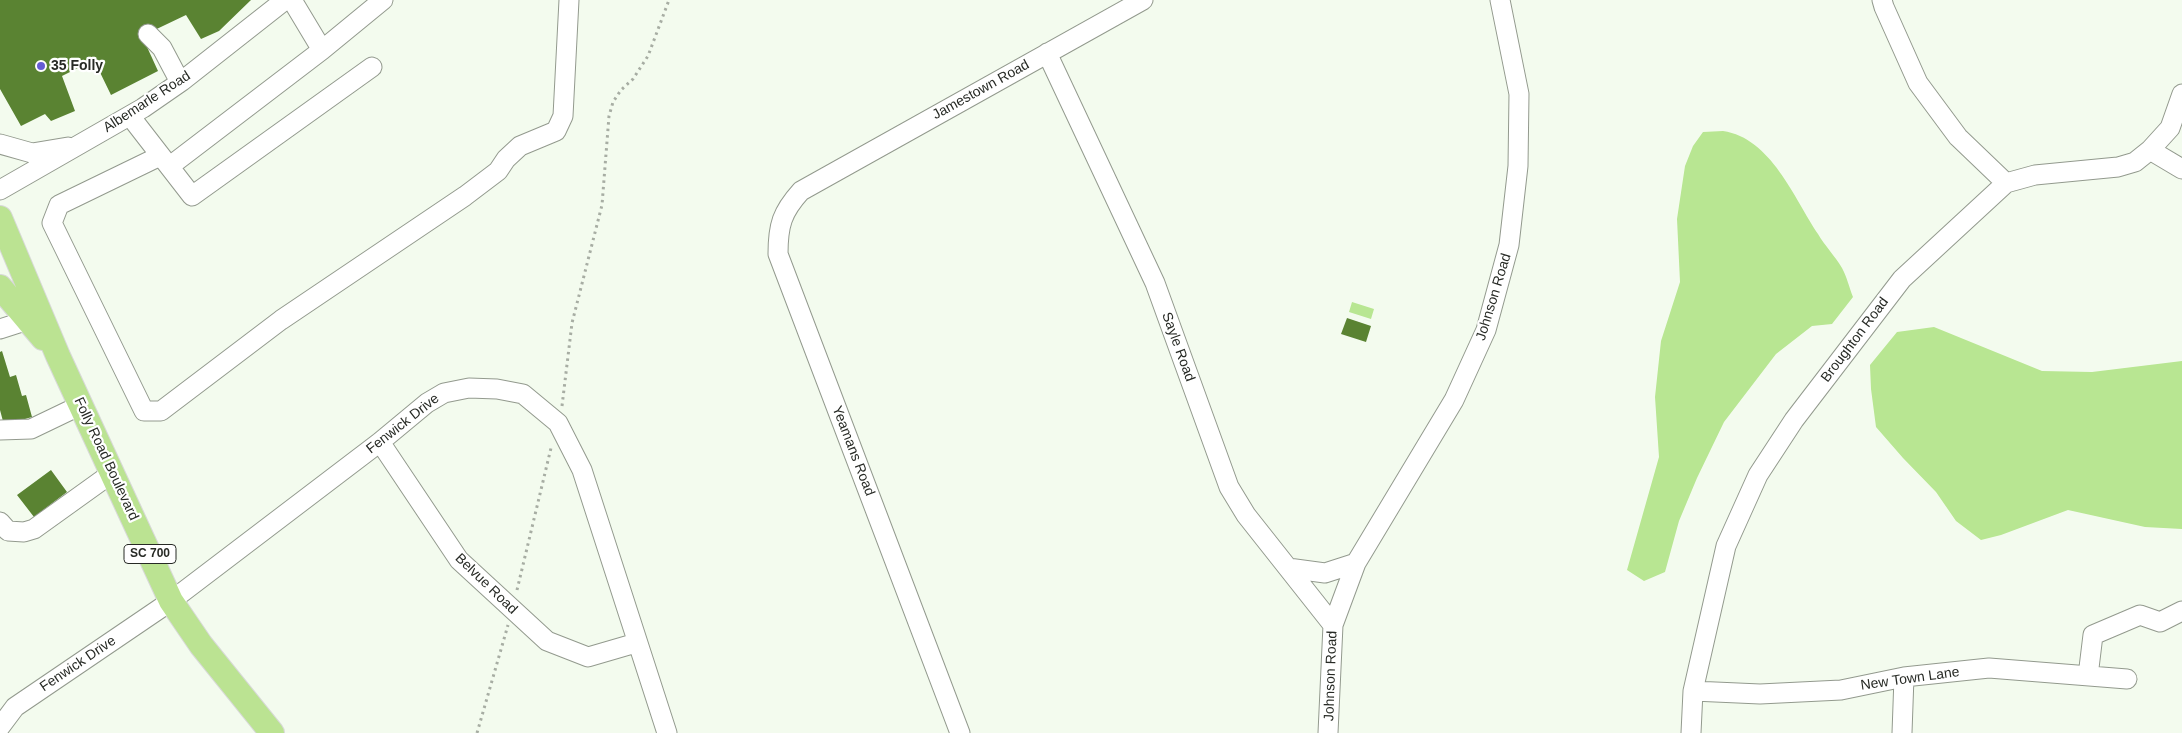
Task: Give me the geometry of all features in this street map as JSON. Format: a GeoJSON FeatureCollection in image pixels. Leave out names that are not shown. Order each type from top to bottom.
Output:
{"type":"FeatureCollection","features":[{"type":"Feature","properties":{"kind":"main road","name":"Folly Road Boulevard"},"geometry":{"type":"LineString","coordinates":[[0,218],[58,356],[171,601],[201,645],[272,733]]}},
{"type":"Feature","properties":{"kind":"main road","name":"Folly Road Boulevard"},"geometry":{"type":"LineString","coordinates":[[0,287],[58,356]]}},
{"type":"Feature","properties":{"kind":"street","name":"Albemarle Road"},"geometry":{"type":"LineString","coordinates":[[0,190],[130,116],[180,82],[285,0]]}},
{"type":"Feature","properties":{"kind":"street"},"geometry":{"type":"LineString","coordinates":[[292,0],[322,50]]}},
{"type":"Feature","properties":{"kind":"street"},"geometry":{"type":"LineString","coordinates":[[383,0],[322,50],[165,161],[58,205],[52,224],[144,411],[161,411],[281,320],[498,172],[506,159],[520,146],[556,131],[563,116],[569,0]]}},
{"type":"Feature","properties":{"kind":"street","name":"Jamestown Road"},"geometry":{"type":"LineString","coordinates":[[819,180],[1143,0]]}},
{"type":"Feature","properties":{"kind":"street","name":"Johnson Road"},"geometry":{"type":"LineString","coordinates":[[1328,733],[1333,625],[1356,563],[1454,400],[1486,330],[1509,245],[1518,166],[1519,94],[1500,0]]}},
{"type":"Feature","properties":{"kind":"street"},"geometry":{"type":"LineString","coordinates":[[1882,0],[1918,84],[1958,136],[2006,183]]}},
{"type":"Feature","properties":{"kind":"street"},"geometry":{"type":"LineString","coordinates":[[155,30],[180,82]]}},
{"type":"Feature","properties":{"kind":"street","name":"Sayle Road"},"geometry":{"type":"LineString","coordinates":[[1047,54],[1155,283],[1229,487],[1246,515],[1333,625]]}},
{"type":"Feature","properties":{"kind":"street"},"geometry":{"type":"LineString","coordinates":[[130,116],[192,196],[372,68]]}},
{"type":"Feature","properties":{"kind":"street","name":"Broughton Road"},"geometry":{"type":"LineString","coordinates":[[1691,733],[1693,691],[1726,546],[1758,475],[1794,420],[1902,278],[2006,183],[2035,175],[2118,167],[2135,162],[2150,150],[2170,128],[2182,94]]}},
{"type":"Feature","properties":{"kind":"street"},"geometry":{"type":"LineString","coordinates":[[0,144],[32,152],[79,146]]}},
{"type":"Feature","properties":{"kind":"street"},"geometry":{"type":"LineString","coordinates":[[2150,150],[2182,169]]}},
{"type":"Feature","properties":{"kind":"street","name":"Yeamans Road"},"geometry":{"type":"LineString","coordinates":[[819,180],[801,191],[788,206],[778,233],[778,254],[960,733]]}},
{"type":"Feature","properties":{"kind":"street"},"geometry":{"type":"LineString","coordinates":[[0,329],[28,320]]}},
{"type":"Feature","properties":{"kind":"street","name":"Fenwick Drive"},"geometry":{"type":"LineString","coordinates":[[0,727],[15,706],[171,601],[380,442],[427,403],[444,393],[469,388],[497,389],[523,394],[558,423],[582,470],[666,733]]}},
{"type":"Feature","properties":{"kind":"street"},"geometry":{"type":"LineString","coordinates":[[0,430],[31,429],[81,405]]}},
{"type":"Feature","properties":{"kind":"street","name":"Belvue Road"},"geometry":{"type":"LineString","coordinates":[[380,442],[458,560],[547,641],[588,658],[636,643]]}},
{"type":"Feature","properties":{"kind":"street"},"geometry":{"type":"LineString","coordinates":[[0,522],[8,532],[24,532],[34,529],[112,473]]}},
{"type":"Feature","properties":{"kind":"street"},"geometry":{"type":"LineString","coordinates":[[1288,568],[1325,573],[1356,563]]}},
{"type":"Feature","properties":{"kind":"street"},"geometry":{"type":"LineString","coordinates":[[2088,676],[2093,635],[2140,615],[2160,622],[2182,611]]}},
{"type":"Feature","properties":{"kind":"street","name":"New Town Lane"},"geometry":{"type":"LineString","coordinates":[[1693,691],[1760,694],[1841,690],[1904,677],[1989,668],[2127,679]]}},
{"type":"Feature","properties":{"kind":"street"},"geometry":{"type":"LineString","coordinates":[[1902,733],[1904,677]]}},
{"type":"Feature","properties":{"kind":"path"},"geometry":{"type":"LineString","coordinates":[[477,733],[512,609],[564,398],[572,324],[602,205],[609,116],[617,96],[633,79],[648,56],[669,0]]}},
{"type":"Feature","properties":{"kind":"shaded area"},"geometry":{"type":"Polygon","coordinates":[[[1723,131],[1740,136],[1755,145],[1780,172],[1842,268],[1853,297],[1832,324],[1812,326],[1776,354],[1724,422],[1679,521],[1665,572],[1644,581],[1627,570],[1659,457],[1655,397],[1661,341],[1680,282],[1677,219],[1685,166],[1693,146],[1703,132],[1723,131]]]}},
{"type":"Feature","properties":{"kind":"shaded area"},"geometry":{"type":"Polygon","coordinates":[[[1352,302],[1374,309],[1371,319],[1349,312],[1352,302]]]}},
{"type":"Feature","properties":{"kind":"shaded area"},"geometry":{"type":"Polygon","coordinates":[[[1934,327],[2042,371],[2092,372],[2182,361],[2182,529],[2145,527],[2068,510],[2001,535],[1981,540],[1956,521],[1936,492],[1876,427],[1871,389],[1870,365],[1897,332],[1934,327]]]}},
{"type":"Feature","properties":{"kind":"building","name":"35 Folly"},"geometry":{"type":"Polygon","coordinates":[[[0,0],[251,0],[219,31],[201,39],[186,15],[142,36],[158,71],[111,95],[94,60],[62,76],[75,111],[51,121],[45,114],[21,126],[0,89],[0,0]]]}},
{"type":"Feature","properties":{"kind":"building"},"geometry":{"type":"Polygon","coordinates":[[[1347,318],[1371,326],[1366,342],[1341,334],[1347,318]]]}},
{"type":"Feature","properties":{"kind":"building"},"geometry":{"type":"Polygon","coordinates":[[[2,351],[10,377],[16,375],[22,396],[26,395],[32,417],[4,425],[0,410],[0,352],[2,351]]]}},
{"type":"Feature","properties":{"kind":"building"},"geometry":{"type":"Polygon","coordinates":[[[51,470],[67,492],[34,517],[17,495],[51,470]]]}},
{"type":"Feature","properties":{"kind":"place","name":"35 Folly"},"geometry":{"type":"Point","coordinates":[41,66]}}]}
